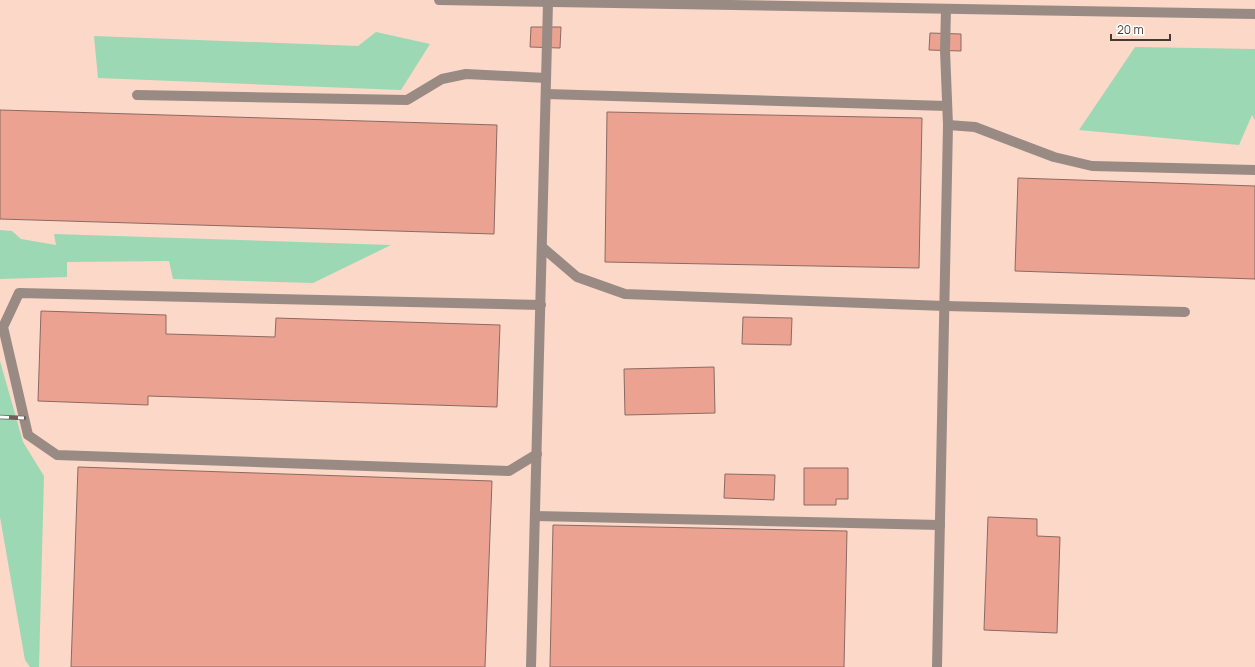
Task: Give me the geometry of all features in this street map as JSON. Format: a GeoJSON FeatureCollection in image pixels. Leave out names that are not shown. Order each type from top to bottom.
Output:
{"type":"FeatureCollection","features":[{"type":"Feature","properties":{"kind":"lane"},"geometry":{"type":"LineString","coordinates":[[439,0],[1255,14]]}},
{"type":"Feature","properties":{"kind":"lane"},"geometry":{"type":"LineString","coordinates":[[532,667],[548,2]]}},
{"type":"Feature","properties":{"kind":"lane"},"geometry":{"type":"LineString","coordinates":[[937,667],[948,126],[945,50],[946,9]]}},
{"type":"Feature","properties":{"kind":"lane"},"geometry":{"type":"LineString","coordinates":[[137,95],[408,100],[442,79],[466,74],[546,78]]}},
{"type":"Feature","properties":{"kind":"lane"},"geometry":{"type":"LineString","coordinates":[[546,94],[947,106]]}},
{"type":"Feature","properties":{"kind":"lane"},"geometry":{"type":"LineString","coordinates":[[948,126],[975,127],[1054,157],[1092,166],[1255,170]]}},
{"type":"Feature","properties":{"kind":"lane"},"geometry":{"type":"LineString","coordinates":[[542,247],[577,277],[625,294],[945,306],[1185,312]]}},
{"type":"Feature","properties":{"kind":"lane"},"geometry":{"type":"LineString","coordinates":[[537,454],[509,471],[57,455],[28,435],[3,327],[19,293],[541,305]]}},
{"type":"Feature","properties":{"kind":"lane"},"geometry":{"type":"LineString","coordinates":[[535,516],[940,525]]}},
{"type":"Feature","properties":{"kind":"green space"},"geometry":{"type":"Polygon","coordinates":[[[376,32],[430,44],[401,90],[98,78],[94,36],[358,46],[376,32]]]}},
{"type":"Feature","properties":{"kind":"green space"},"geometry":{"type":"Polygon","coordinates":[[[1135,47],[1255,49],[1255,120],[1252,115],[1239,145],[1079,130],[1135,47]]]}},
{"type":"Feature","properties":{"kind":"green space"},"geometry":{"type":"Polygon","coordinates":[[[0,230],[12,231],[21,239],[56,245],[54,234],[391,245],[313,283],[173,279],[169,261],[67,262],[67,277],[0,279],[0,230]]]}},
{"type":"Feature","properties":{"kind":"green space"},"geometry":{"type":"Polygon","coordinates":[[[0,361],[23,442],[44,476],[39,667],[30,667],[25,660],[0,517],[0,361]]]}},
{"type":"Feature","properties":{"kind":"building"},"geometry":{"type":"Polygon","coordinates":[[[531,27],[561,27],[560,48],[530,47],[531,27]]]}},
{"type":"Feature","properties":{"kind":"building"},"geometry":{"type":"Polygon","coordinates":[[[930,33],[961,34],[961,51],[929,50],[930,33]]]}},
{"type":"Feature","properties":{"kind":"building"},"geometry":{"type":"Polygon","coordinates":[[[0,110],[497,125],[494,234],[0,219],[0,110]]]}},
{"type":"Feature","properties":{"kind":"building"},"geometry":{"type":"Polygon","coordinates":[[[607,112],[922,118],[919,268],[605,262],[607,112]]]}},
{"type":"Feature","properties":{"kind":"building"},"geometry":{"type":"Polygon","coordinates":[[[1018,178],[1255,186],[1255,279],[1015,271],[1018,178]]]}},
{"type":"Feature","properties":{"kind":"building"},"geometry":{"type":"Polygon","coordinates":[[[41,311],[166,315],[166,334],[275,337],[276,318],[500,325],[497,407],[148,396],[148,405],[38,401],[41,311]]]}},
{"type":"Feature","properties":{"kind":"building"},"geometry":{"type":"Polygon","coordinates":[[[743,317],[792,318],[791,345],[742,344],[743,317]]]}},
{"type":"Feature","properties":{"kind":"building"},"geometry":{"type":"Polygon","coordinates":[[[714,367],[715,413],[625,415],[624,369],[714,367]]]}},
{"type":"Feature","properties":{"kind":"building"},"geometry":{"type":"Polygon","coordinates":[[[78,467],[492,481],[485,667],[71,667],[78,467]]]}},
{"type":"Feature","properties":{"kind":"building"},"geometry":{"type":"Polygon","coordinates":[[[804,468],[848,468],[848,499],[836,499],[836,505],[804,505],[804,468]]]}},
{"type":"Feature","properties":{"kind":"building"},"geometry":{"type":"Polygon","coordinates":[[[725,474],[775,475],[774,500],[724,498],[725,474]]]}},
{"type":"Feature","properties":{"kind":"building"},"geometry":{"type":"Polygon","coordinates":[[[988,517],[1037,519],[1037,536],[1060,537],[1057,633],[984,630],[988,517]]]}},
{"type":"Feature","properties":{"kind":"building"},"geometry":{"type":"Polygon","coordinates":[[[553,525],[847,531],[844,667],[550,667],[553,525]]]}},
{"type":"Feature","properties":{"kind":"railway"},"geometry":{"type":"LineString","coordinates":[[0,417],[24,418]]}}]}
